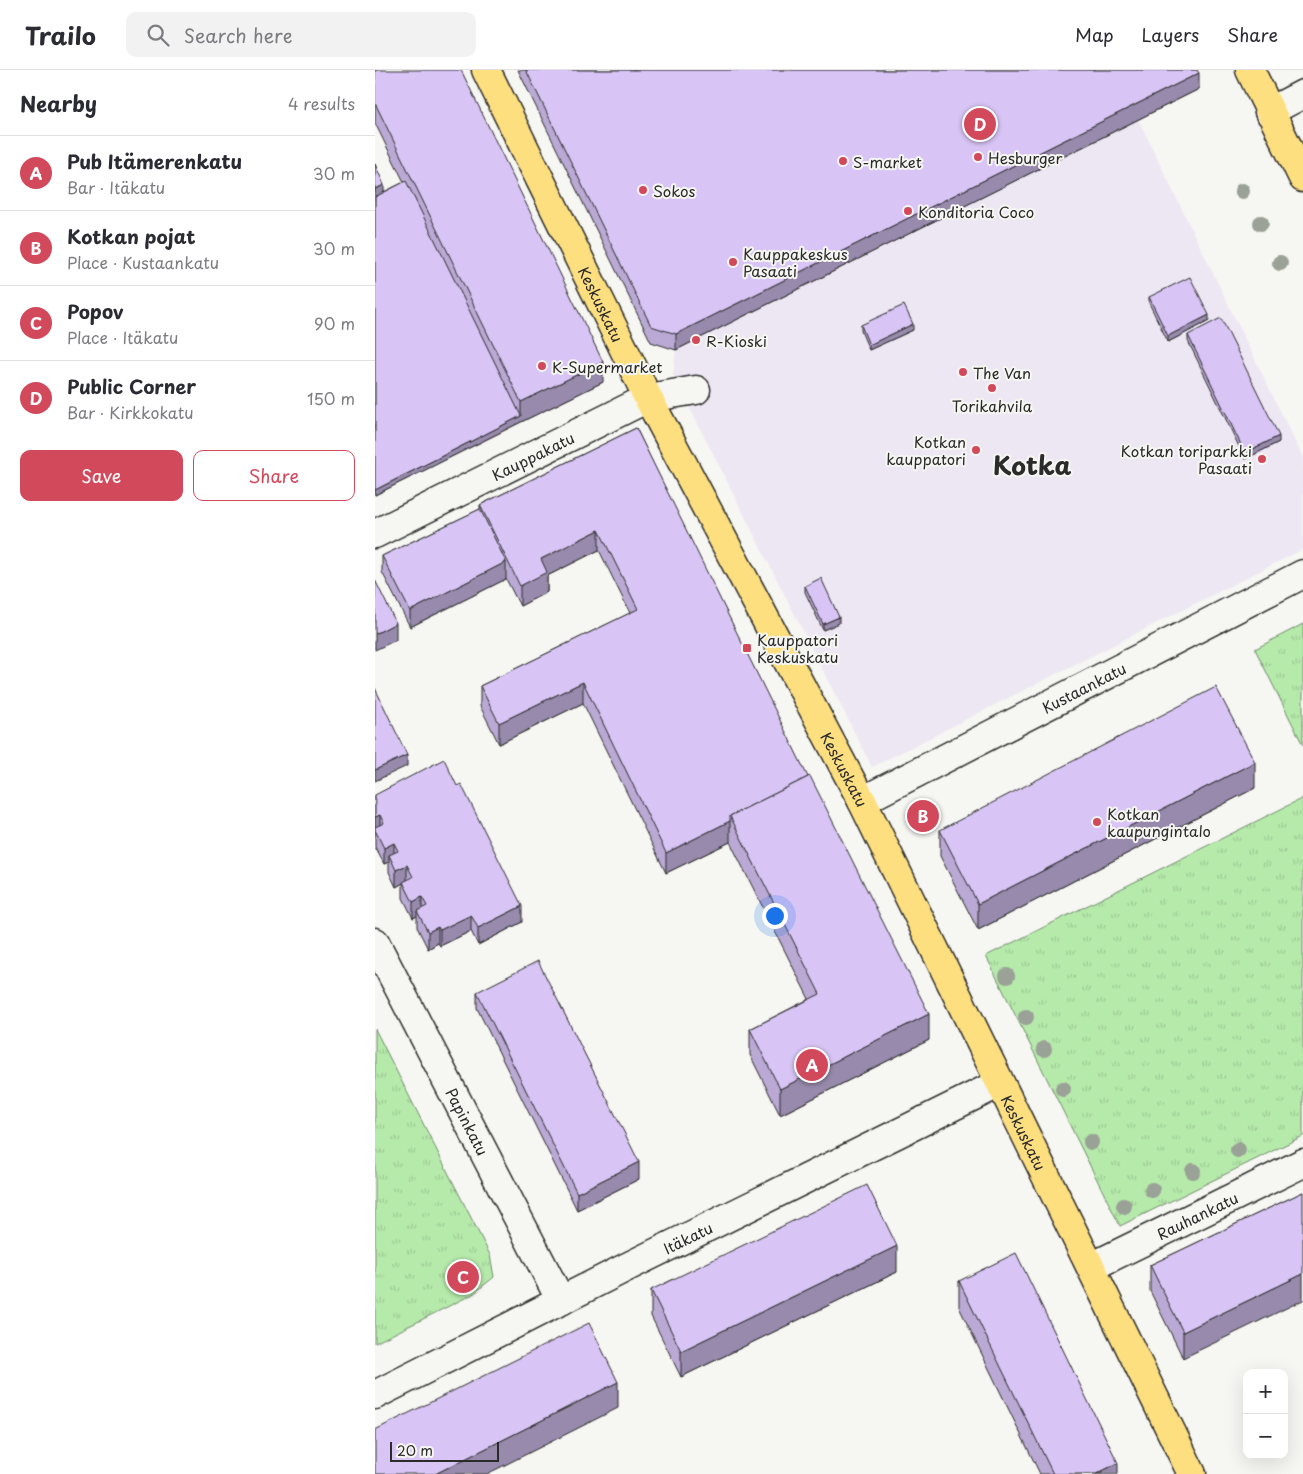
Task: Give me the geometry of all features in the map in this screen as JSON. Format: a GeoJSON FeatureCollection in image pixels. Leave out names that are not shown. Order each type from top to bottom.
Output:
{"type":"FeatureCollection","features":[{"type":"Feature","properties":{"kind":"main road","name":"Keskuskatu"},"geometry":{"type":"LineString","coordinates":[[486,70],[648,398],[862,801],[1193,1474]]}},
{"type":"Feature","properties":{"kind":"main road"},"geometry":{"type":"LineString","coordinates":[[1250,70],[1303,178]]}},
{"type":"Feature","properties":{"kind":"street"},"geometry":{"type":"LineString","coordinates":[[1269,112],[1303,94]]}},
{"type":"Feature","properties":{"kind":"street","name":"Kauppakatu"},"geometry":{"type":"LineString","coordinates":[[375,534],[648,398],[696,390]]}},
{"type":"Feature","properties":{"kind":"street","name":"Kustaankatu"},"geometry":{"type":"LineString","coordinates":[[862,801],[1303,574]]}},
{"type":"Feature","properties":{"kind":"street","name":"Papinkatu"},"geometry":{"type":"LineString","coordinates":[[375,942],[561,1301]]}},
{"type":"Feature","properties":{"kind":"street","name":"Itäkatu"},"geometry":{"type":"LineString","coordinates":[[375,1395],[631,1265],[1000,1083]]}},
{"type":"Feature","properties":{"kind":"street","name":"Rauhankatu"},"geometry":{"type":"LineString","coordinates":[[1091,1267],[1303,1163]]}},
{"type":"Feature","properties":{"kind":"shaded area","name":"Kotkan kauppatori"},"geometry":{"type":"Polygon","coordinates":[[[1138,119],[1303,458],[1303,549],[872,767],[673,375],[676,350],[1138,119]]]}},
{"type":"Feature","properties":{"kind":"green space"},"geometry":{"type":"Polygon","coordinates":[[[1303,624],[1303,745],[1255,649],[1303,624]]]}},
{"type":"Feature","properties":{"kind":"green space"},"geometry":{"type":"Polygon","coordinates":[[[1303,798],[1303,1136],[1120,1226],[986,956],[1303,798]]]}},
{"type":"Feature","properties":{"kind":"green space"},"geometry":{"type":"Polygon","coordinates":[[[375,1029],[490,1255],[494,1277],[473,1294],[375,1343],[375,1029]]]}},
{"type":"Feature","properties":{"kind":"building"},"geometry":{"type":"Polygon","coordinates":[[[375,70],[461,70],[603,362],[521,402],[375,103],[375,70]]]}},
{"type":"Feature","properties":{"kind":"building","name":"Kauppakeskus Pasaati"},"geometry":{"type":"Polygon","coordinates":[[[526,70],[1197,70],[1199,73],[676,334],[651,326],[526,70]]]}},
{"type":"Feature","properties":{"kind":"building"},"geometry":{"type":"Polygon","coordinates":[[[375,164],[384,185],[375,189],[375,164]]]}},
{"type":"Feature","properties":{"kind":"building"},"geometry":{"type":"Polygon","coordinates":[[[406,181],[521,416],[375,490],[375,197],[406,181]]]}},
{"type":"Feature","properties":{"kind":"building"},"geometry":{"type":"Polygon","coordinates":[[[1190,277],[1209,315],[1168,336],[1149,297],[1190,277]]]}},
{"type":"Feature","properties":{"kind":"building"},"geometry":{"type":"Polygon","coordinates":[[[904,305],[913,324],[869,345],[861,325],[904,305]]]}},
{"type":"Feature","properties":{"kind":"building"},"geometry":{"type":"Polygon","coordinates":[[[1221,318],[1279,436],[1245,453],[1188,335],[1221,318]]]}},
{"type":"Feature","properties":{"kind":"building"},"geometry":{"type":"Polygon","coordinates":[[[636,428],[808,777],[730,816],[730,821],[666,853],[583,682],[499,723],[480,686],[638,609],[599,530],[541,559],[547,572],[520,586],[480,505],[636,428]]]}},
{"type":"Feature","properties":{"kind":"building"},"geometry":{"type":"Polygon","coordinates":[[[480,509],[506,562],[410,611],[382,556],[480,509]]]}},
{"type":"Feature","properties":{"kind":"building"},"geometry":{"type":"Polygon","coordinates":[[[821,578],[839,617],[823,624],[805,586],[821,578]]]}},
{"type":"Feature","properties":{"kind":"building"},"geometry":{"type":"Polygon","coordinates":[[[375,580],[396,623],[375,634],[375,580]]]}},
{"type":"Feature","properties":{"kind":"building","name":"Kotkan kaupungintalo"},"geometry":{"type":"Polygon","coordinates":[[[1216,687],[1255,762],[978,904],[940,830],[1216,687]]]}},
{"type":"Feature","properties":{"kind":"building"},"geometry":{"type":"Polygon","coordinates":[[[375,688],[407,755],[375,770],[375,688]]]}},
{"type":"Feature","properties":{"kind":"building"},"geometry":{"type":"Polygon","coordinates":[[[444,759],[457,786],[461,784],[522,906],[478,928],[471,915],[440,930],[438,927],[428,932],[417,911],[427,906],[422,897],[413,902],[403,882],[413,877],[407,865],[396,870],[389,855],[398,851],[394,843],[384,848],[375,830],[375,827],[384,823],[380,815],[375,817],[375,795],[444,759]]]}},
{"type":"Feature","properties":{"kind":"building"},"geometry":{"type":"Polygon","coordinates":[[[810,776],[929,1014],[780,1089],[750,1029],[820,994],[730,816],[810,776]]]}},
{"type":"Feature","properties":{"kind":"building"},"geometry":{"type":"Polygon","coordinates":[[[538,961],[639,1162],[577,1193],[477,992],[538,961]]]}},
{"type":"Feature","properties":{"kind":"building"},"geometry":{"type":"Polygon","coordinates":[[[867,1185],[897,1246],[681,1351],[651,1290],[867,1185]]]}},
{"type":"Feature","properties":{"kind":"building"},"geometry":{"type":"Polygon","coordinates":[[[1303,1192],[1303,1274],[1183,1332],[1150,1265],[1303,1192]]]}},
{"type":"Feature","properties":{"kind":"building"},"geometry":{"type":"Polygon","coordinates":[[[1016,1253],[1118,1463],[1096,1474],[1053,1474],[959,1281],[1016,1253]]]}},
{"type":"Feature","properties":{"kind":"building"},"geometry":{"type":"Polygon","coordinates":[[[589,1323],[618,1382],[435,1474],[375,1474],[375,1430],[589,1323]]]}},
{"type":"Feature","properties":{"kind":"place","name":"Public Corner"},"geometry":{"type":"Point","coordinates":[980,124]}},
{"type":"Feature","properties":{"kind":"place","name":"Hesburger"},"geometry":{"type":"Point","coordinates":[978,157]}},
{"type":"Feature","properties":{"kind":"place","name":"S-market"},"geometry":{"type":"Point","coordinates":[843,161]}},
{"type":"Feature","properties":{"kind":"place","name":"Sokos"},"geometry":{"type":"Point","coordinates":[643,190]}},
{"type":"Feature","properties":{"kind":"place","name":"Konditoria Coco"},"geometry":{"type":"Point","coordinates":[908,211]}},
{"type":"Feature","properties":{"kind":"place","name":"Kauppakeskus Pasaati"},"geometry":{"type":"Point","coordinates":[733,262]}},
{"type":"Feature","properties":{"kind":"place","name":"R-Kioski"},"geometry":{"type":"Point","coordinates":[696,340]}},
{"type":"Feature","properties":{"kind":"place","name":"K-Supermarket"},"geometry":{"type":"Point","coordinates":[542,366]}},
{"type":"Feature","properties":{"kind":"place","name":"The Van"},"geometry":{"type":"Point","coordinates":[963,372]}},
{"type":"Feature","properties":{"kind":"place","name":"Torikahvila"},"geometry":{"type":"Point","coordinates":[992,388]}},
{"type":"Feature","properties":{"kind":"place","name":"Kotkan kauppatori"},"geometry":{"type":"Point","coordinates":[976,450]}},
{"type":"Feature","properties":{"kind":"place","name":"Kotkan toriparkki Pasaati"},"geometry":{"type":"Point","coordinates":[1262,459]}},
{"type":"Feature","properties":{"kind":"place","name":"Kauppatori Keskuskatu"},"geometry":{"type":"Point","coordinates":[747,648]}},
{"type":"Feature","properties":{"kind":"place","name":"Kotkan pojat"},"geometry":{"type":"Point","coordinates":[923,816]}},
{"type":"Feature","properties":{"kind":"place","name":"Kotkan kaupungintalo"},"geometry":{"type":"Point","coordinates":[1097,822]}},
{"type":"Feature","properties":{"kind":"place","name":"Pub Itämerenkatu"},"geometry":{"type":"Point","coordinates":[812,1065]}},
{"type":"Feature","properties":{"kind":"place","name":"Popov"},"geometry":{"type":"Point","coordinates":[463,1277]}},
{"type":"Feature","properties":{"kind":"district","name":"Kotka"},"geometry":{"type":"Point","coordinates":[1032,465]}}]}
